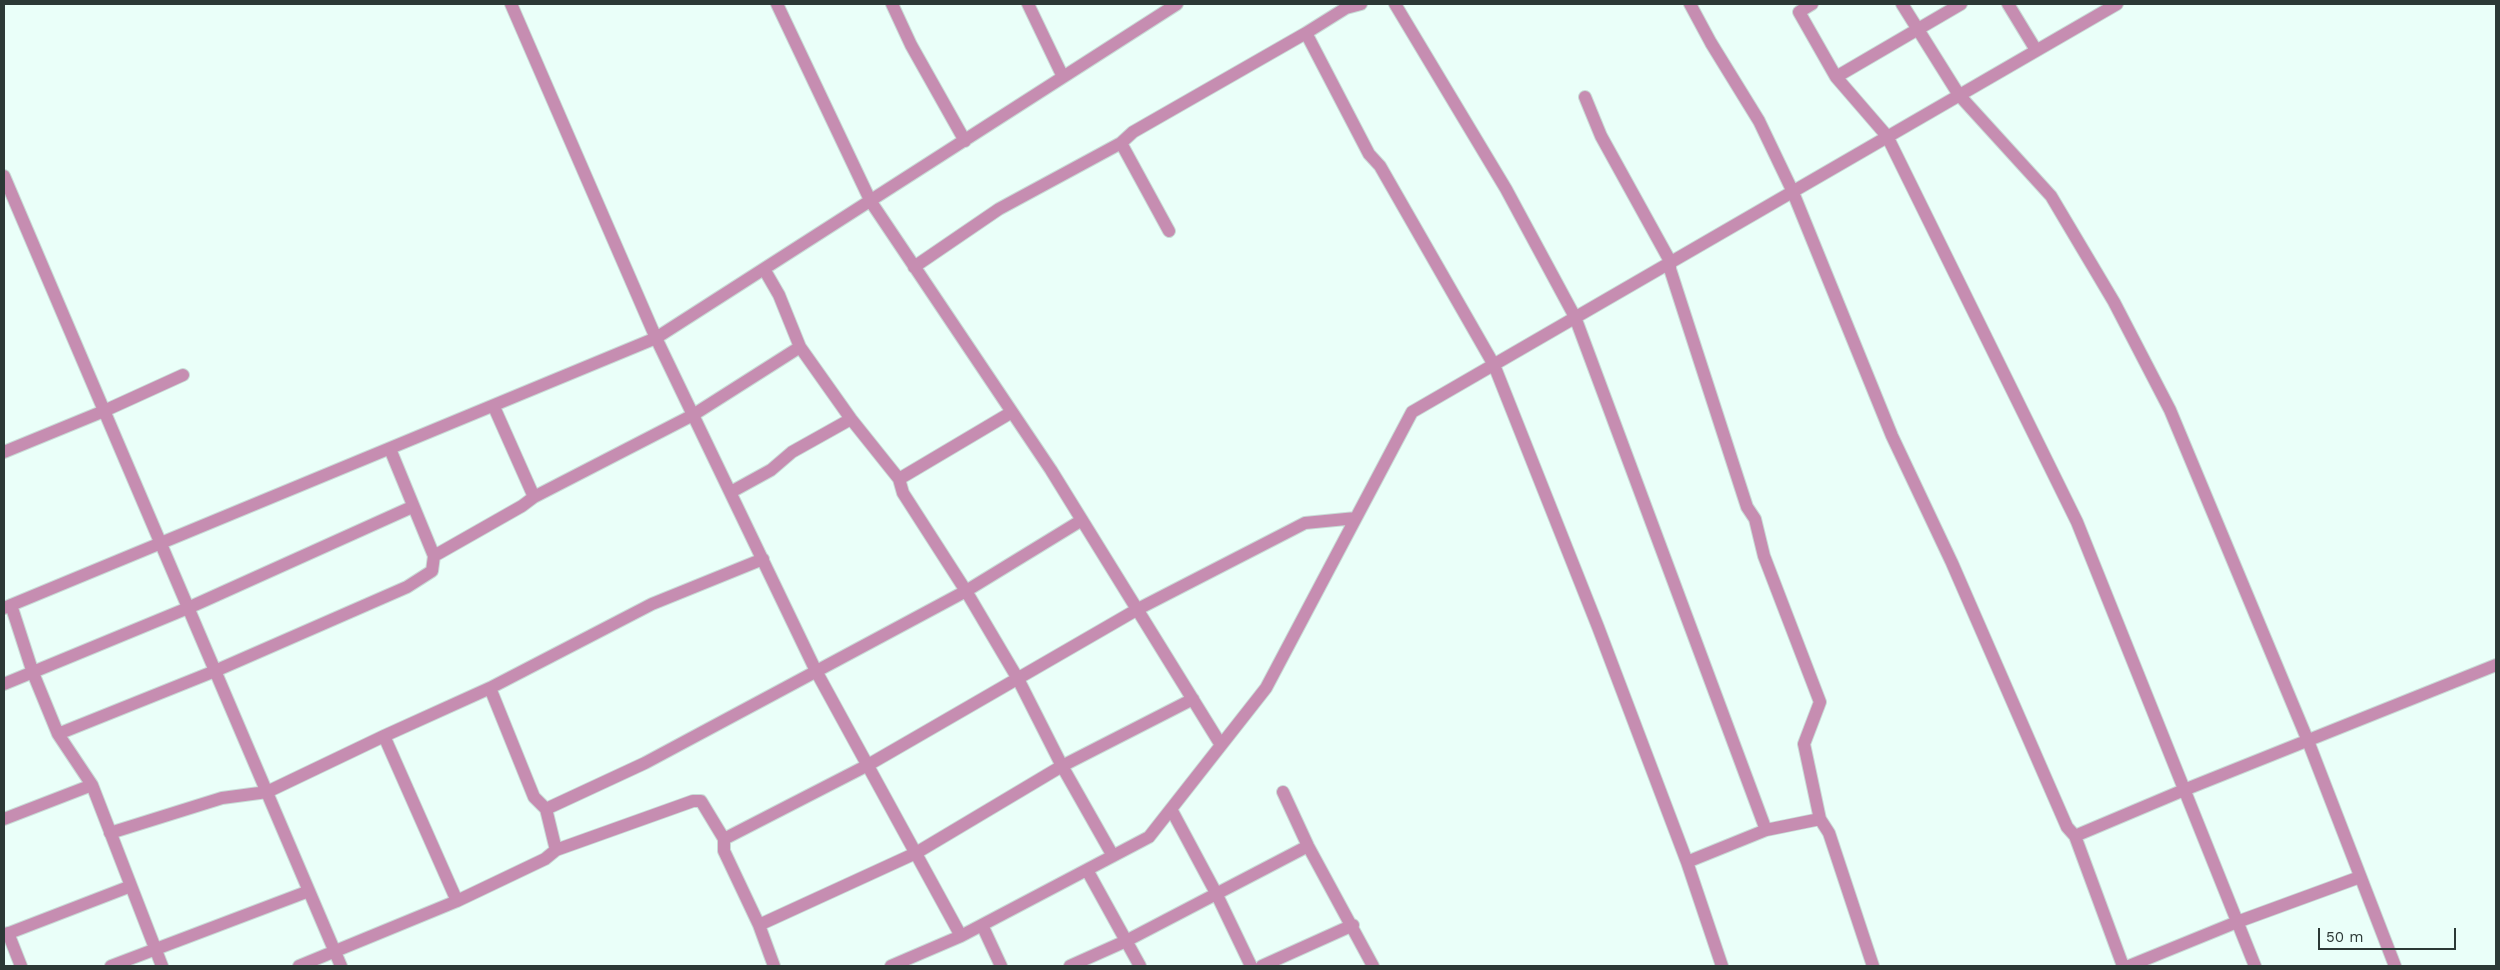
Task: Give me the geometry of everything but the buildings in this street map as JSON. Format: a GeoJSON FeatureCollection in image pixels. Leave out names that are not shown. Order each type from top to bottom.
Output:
{"type":"FeatureCollection","features":[{"type":"Feature","properties":{"kind":"street"},"geometry":{"type":"LineString","coordinates":[[511,4],[656,338],[816,671],[961,936]]}},
{"type":"Feature","properties":{"kind":"street"},"geometry":{"type":"LineString","coordinates":[[777,4],[870,202],[1012,412],[1082,520],[1222,745]]}},
{"type":"Feature","properties":{"kind":"street"},"geometry":{"type":"LineString","coordinates":[[892,4],[910,45],[965,141]]}},
{"type":"Feature","properties":{"kind":"street"},"geometry":{"type":"LineString","coordinates":[[1028,4],[1063,77]]}},
{"type":"Feature","properties":{"kind":"street"},"geometry":{"type":"LineString","coordinates":[[914,267],[999,209],[1121,142],[1132,132],[1306,33],[1345,6],[1361,4]]}},
{"type":"Feature","properties":{"kind":"street"},"geometry":{"type":"LineString","coordinates":[[1395,4],[1506,189],[1575,317],[1766,830]]}},
{"type":"Feature","properties":{"kind":"street"},"geometry":{"type":"LineString","coordinates":[[1690,4],[1711,43],[1759,121],[1792,190],[1892,436],[1952,563],[2067,827],[2075,836],[2123,966]]}},
{"type":"Feature","properties":{"kind":"street"},"geometry":{"type":"LineString","coordinates":[[1812,4],[1799,12],[1836,77],[1887,136],[2077,522],[2256,966]]}},
{"type":"Feature","properties":{"kind":"street"},"geometry":{"type":"LineString","coordinates":[[1902,4],[1959,94],[2051,196],[2114,302],[2170,410],[2308,741],[2395,966]]}},
{"type":"Feature","properties":{"kind":"street"},"geometry":{"type":"LineString","coordinates":[[1836,77],[1961,4]]}},
{"type":"Feature","properties":{"kind":"street"},"geometry":{"type":"LineString","coordinates":[[2008,4],[2036,50]]}},
{"type":"Feature","properties":{"kind":"street"},"geometry":{"type":"LineString","coordinates":[[891,966],[961,936],[1149,837],[1266,688],[1412,412],[1792,190],[2116,4]]}},
{"type":"Feature","properties":{"kind":"street"},"geometry":{"type":"LineString","coordinates":[[162,966],[92,785],[58,734],[7,607],[390,448],[494,407],[656,338],[965,141],[1173,5]]}},
{"type":"Feature","properties":{"kind":"street"},"geometry":{"type":"LineString","coordinates":[[1306,33],[1370,154],[1380,166],[1494,365],[1598,628],[1687,862],[1722,966]]}},
{"type":"Feature","properties":{"kind":"street"},"geometry":{"type":"LineString","coordinates":[[1585,97],[1601,136],[1670,261],[1670,269],[1747,506],[1755,519],[1764,556],[1820,702],[1804,744],[1820,819],[1829,833],[1873,966]]}},
{"type":"Feature","properties":{"kind":"street"},"geometry":{"type":"LineString","coordinates":[[1121,142],[1169,231]]}},
{"type":"Feature","properties":{"kind":"street"},"geometry":{"type":"LineString","coordinates":[[4,176],[341,966]]}},
{"type":"Feature","properties":{"kind":"street"},"geometry":{"type":"LineString","coordinates":[[764,269],[779,295],[800,347],[851,419],[899,479],[903,493],[966,591],[1018,680],[1062,766],[1112,856]]}},
{"type":"Feature","properties":{"kind":"street"},"geometry":{"type":"LineString","coordinates":[[434,556],[522,506],[534,497],[693,415],[800,347]]}},
{"type":"Feature","properties":{"kind":"street"},"geometry":{"type":"LineString","coordinates":[[4,452],[104,411],[183,374]]}},
{"type":"Feature","properties":{"kind":"street"},"geometry":{"type":"LineString","coordinates":[[494,407],[534,497]]}},
{"type":"Feature","properties":{"kind":"street"},"geometry":{"type":"LineString","coordinates":[[899,479],[1012,412]]}},
{"type":"Feature","properties":{"kind":"street"},"geometry":{"type":"LineString","coordinates":[[731,492],[771,470],[792,452],[851,419]]}},
{"type":"Feature","properties":{"kind":"street"},"geometry":{"type":"LineString","coordinates":[[58,734],[215,671],[407,587],[432,571],[434,556],[412,507],[390,448]]}},
{"type":"Feature","properties":{"kind":"street"},"geometry":{"type":"LineString","coordinates":[[4,684],[188,608],[412,507]]}},
{"type":"Feature","properties":{"kind":"street"},"geometry":{"type":"LineString","coordinates":[[724,839],[868,765],[1138,611],[1305,523],[1356,518]]}},
{"type":"Feature","properties":{"kind":"street"},"geometry":{"type":"LineString","coordinates":[[546,809],[645,763],[966,591],[1082,520]]}},
{"type":"Feature","properties":{"kind":"street"},"geometry":{"type":"LineString","coordinates":[[110,833],[222,798],[267,792],[490,688],[652,604],[763,559]]}},
{"type":"Feature","properties":{"kind":"street"},"geometry":{"type":"LineString","coordinates":[[2075,836],[2184,790],[2496,665]]}},
{"type":"Feature","properties":{"kind":"street"},"geometry":{"type":"LineString","coordinates":[[490,688],[534,797],[546,809],[556,850]]}},
{"type":"Feature","properties":{"kind":"street"},"geometry":{"type":"LineString","coordinates":[[759,925],[916,853],[1062,766],[1193,699]]}},
{"type":"Feature","properties":{"kind":"street"},"geometry":{"type":"LineString","coordinates":[[384,736],[457,901]]}},
{"type":"Feature","properties":{"kind":"street"},"geometry":{"type":"LineString","coordinates":[[4,819],[92,785]]}},
{"type":"Feature","properties":{"kind":"street"},"geometry":{"type":"LineString","coordinates":[[1283,792],[1308,846],[1353,925],[1373,966]]}},
{"type":"Feature","properties":{"kind":"street"},"geometry":{"type":"LineString","coordinates":[[299,966],[457,901],[546,859],[556,850],[693,801],[701,801],[724,839],[724,851],[759,925],[774,966]]}},
{"type":"Feature","properties":{"kind":"street"},"geometry":{"type":"LineString","coordinates":[[1171,810],[1216,893],[1251,966]]}},
{"type":"Feature","properties":{"kind":"street"},"geometry":{"type":"LineString","coordinates":[[1687,862],[1766,830],[1820,819]]}},
{"type":"Feature","properties":{"kind":"street"},"geometry":{"type":"LineString","coordinates":[[1070,966],[1126,941],[1308,846]]}},
{"type":"Feature","properties":{"kind":"street"},"geometry":{"type":"LineString","coordinates":[[1087,870],[1140,966]]}},
{"type":"Feature","properties":{"kind":"street"},"geometry":{"type":"LineString","coordinates":[[2129,966],[2237,922],[2360,877]]}},
{"type":"Feature","properties":{"kind":"street"},"geometry":{"type":"LineString","coordinates":[[21,966],[6,934],[130,886]]}},
{"type":"Feature","properties":{"kind":"street"},"geometry":{"type":"LineString","coordinates":[[111,966],[309,891]]}},
{"type":"Feature","properties":{"kind":"street"},"geometry":{"type":"LineString","coordinates":[[982,925],[1002,966]]}},
{"type":"Feature","properties":{"kind":"street"},"geometry":{"type":"LineString","coordinates":[[1262,966],[1353,925]]}}]}
